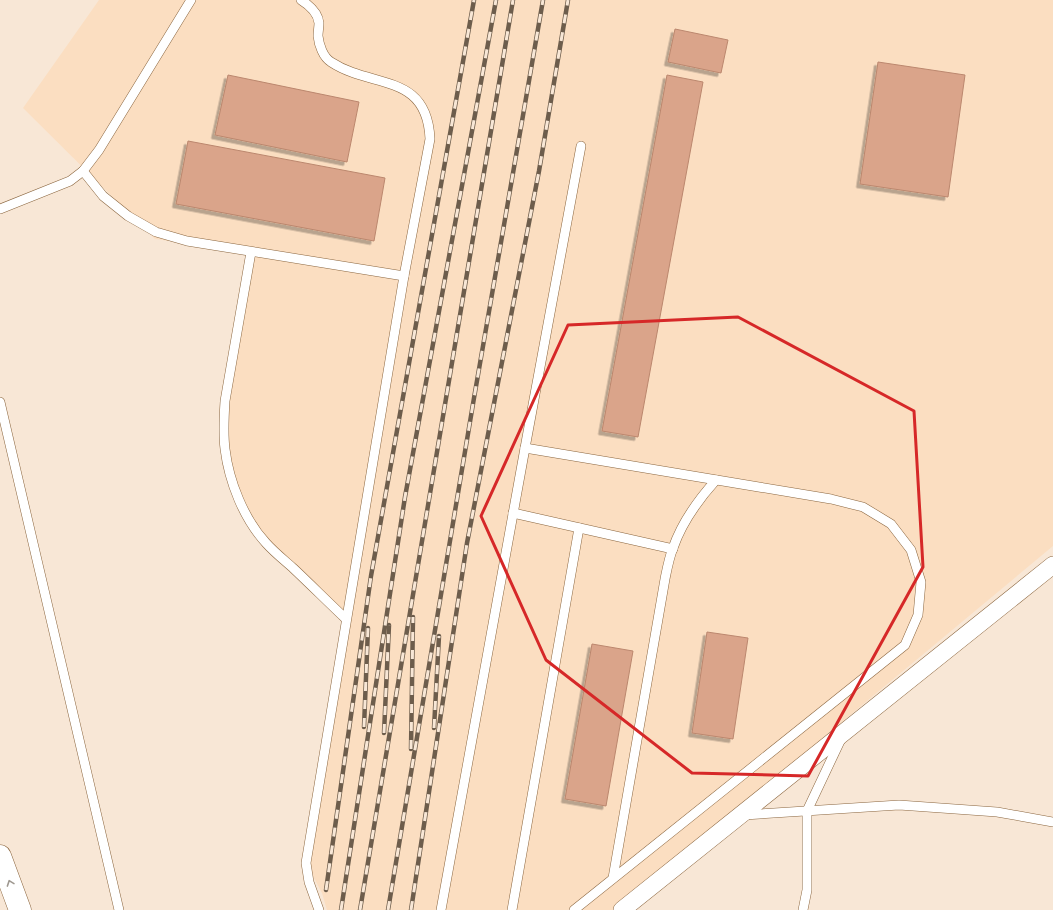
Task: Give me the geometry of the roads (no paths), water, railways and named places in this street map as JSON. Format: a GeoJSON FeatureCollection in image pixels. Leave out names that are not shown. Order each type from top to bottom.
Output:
{"type":"FeatureCollection","features":[{"type":"Feature","properties":{"kind":"highway"},"geometry":{"type":"LineString","coordinates":[[0,856],[20,910]]}},
{"type":"Feature","properties":{"kind":"street"},"geometry":{"type":"LineString","coordinates":[[622,910],[1053,565]]}},
{"type":"Feature","properties":{"kind":"lane"},"geometry":{"type":"LineString","coordinates":[[0,209],[70,181],[83,171],[99,150],[191,0]]}},
{"type":"Feature","properties":{"kind":"lane"},"geometry":{"type":"LineString","coordinates":[[301,0],[313,10],[319,22],[318,36],[321,50],[329,61],[340,68],[397,86],[409,93],[426,113],[430,139],[404,276],[306,863],[309,882],[319,910]]}},
{"type":"Feature","properties":{"kind":"lane"},"geometry":{"type":"LineString","coordinates":[[441,910],[581,146]]}},
{"type":"Feature","properties":{"kind":"lane"},"geometry":{"type":"LineString","coordinates":[[83,171],[104,196],[123,212],[156,232],[187,242],[404,276]]}},
{"type":"Feature","properties":{"kind":"lane"},"geometry":{"type":"LineString","coordinates":[[252,252],[225,400],[225,450],[230,475],[244,510],[266,543],[346,619]]}},
{"type":"Feature","properties":{"kind":"lane"},"geometry":{"type":"LineString","coordinates":[[0,402],[119,910]]}},
{"type":"Feature","properties":{"kind":"lane"},"geometry":{"type":"LineString","coordinates":[[525,448],[831,499],[863,507],[891,524],[911,550],[921,582],[918,615],[905,645],[574,910]]}},
{"type":"Feature","properties":{"kind":"lane"},"geometry":{"type":"LineString","coordinates":[[613,878],[665,579],[673,549],[681,530],[691,512],[716,480]]}},
{"type":"Feature","properties":{"kind":"lane"},"geometry":{"type":"LineString","coordinates":[[513,513],[673,549]]}},
{"type":"Feature","properties":{"kind":"lane"},"geometry":{"type":"LineString","coordinates":[[512,910],[579,528]]}},
{"type":"Feature","properties":{"kind":"lane"},"geometry":{"type":"LineString","coordinates":[[803,910],[807,890],[807,811],[844,732]]}},
{"type":"Feature","properties":{"kind":"lane"},"geometry":{"type":"LineString","coordinates":[[741,815],[899,805],[997,812],[1053,822]]}},
{"type":"Feature","properties":{"kind":"railway"},"geometry":{"type":"LineString","coordinates":[[326,890],[371,576],[474,0]]}},
{"type":"Feature","properties":{"kind":"railway"},"geometry":{"type":"LineString","coordinates":[[341,910],[405,497],[496,0]]}},
{"type":"Feature","properties":{"kind":"railway"},"geometry":{"type":"LineString","coordinates":[[360,910],[513,0]]}},
{"type":"Feature","properties":{"kind":"railway"},"geometry":{"type":"LineString","coordinates":[[388,910],[543,0]]}},
{"type":"Feature","properties":{"kind":"railway"},"geometry":{"type":"LineString","coordinates":[[411,910],[467,543],[539,171],[568,0]]}},
{"type":"Feature","properties":{"kind":"railway"},"geometry":{"type":"LineString","coordinates":[[411,749],[413,617]]}},
{"type":"Feature","properties":{"kind":"railway"},"geometry":{"type":"LineString","coordinates":[[384,733],[389,625]]}},
{"type":"Feature","properties":{"kind":"railway"},"geometry":{"type":"LineString","coordinates":[[364,727],[368,628]]}},
{"type":"Feature","properties":{"kind":"railway"},"geometry":{"type":"LineString","coordinates":[[434,728],[439,636]]}}]}
